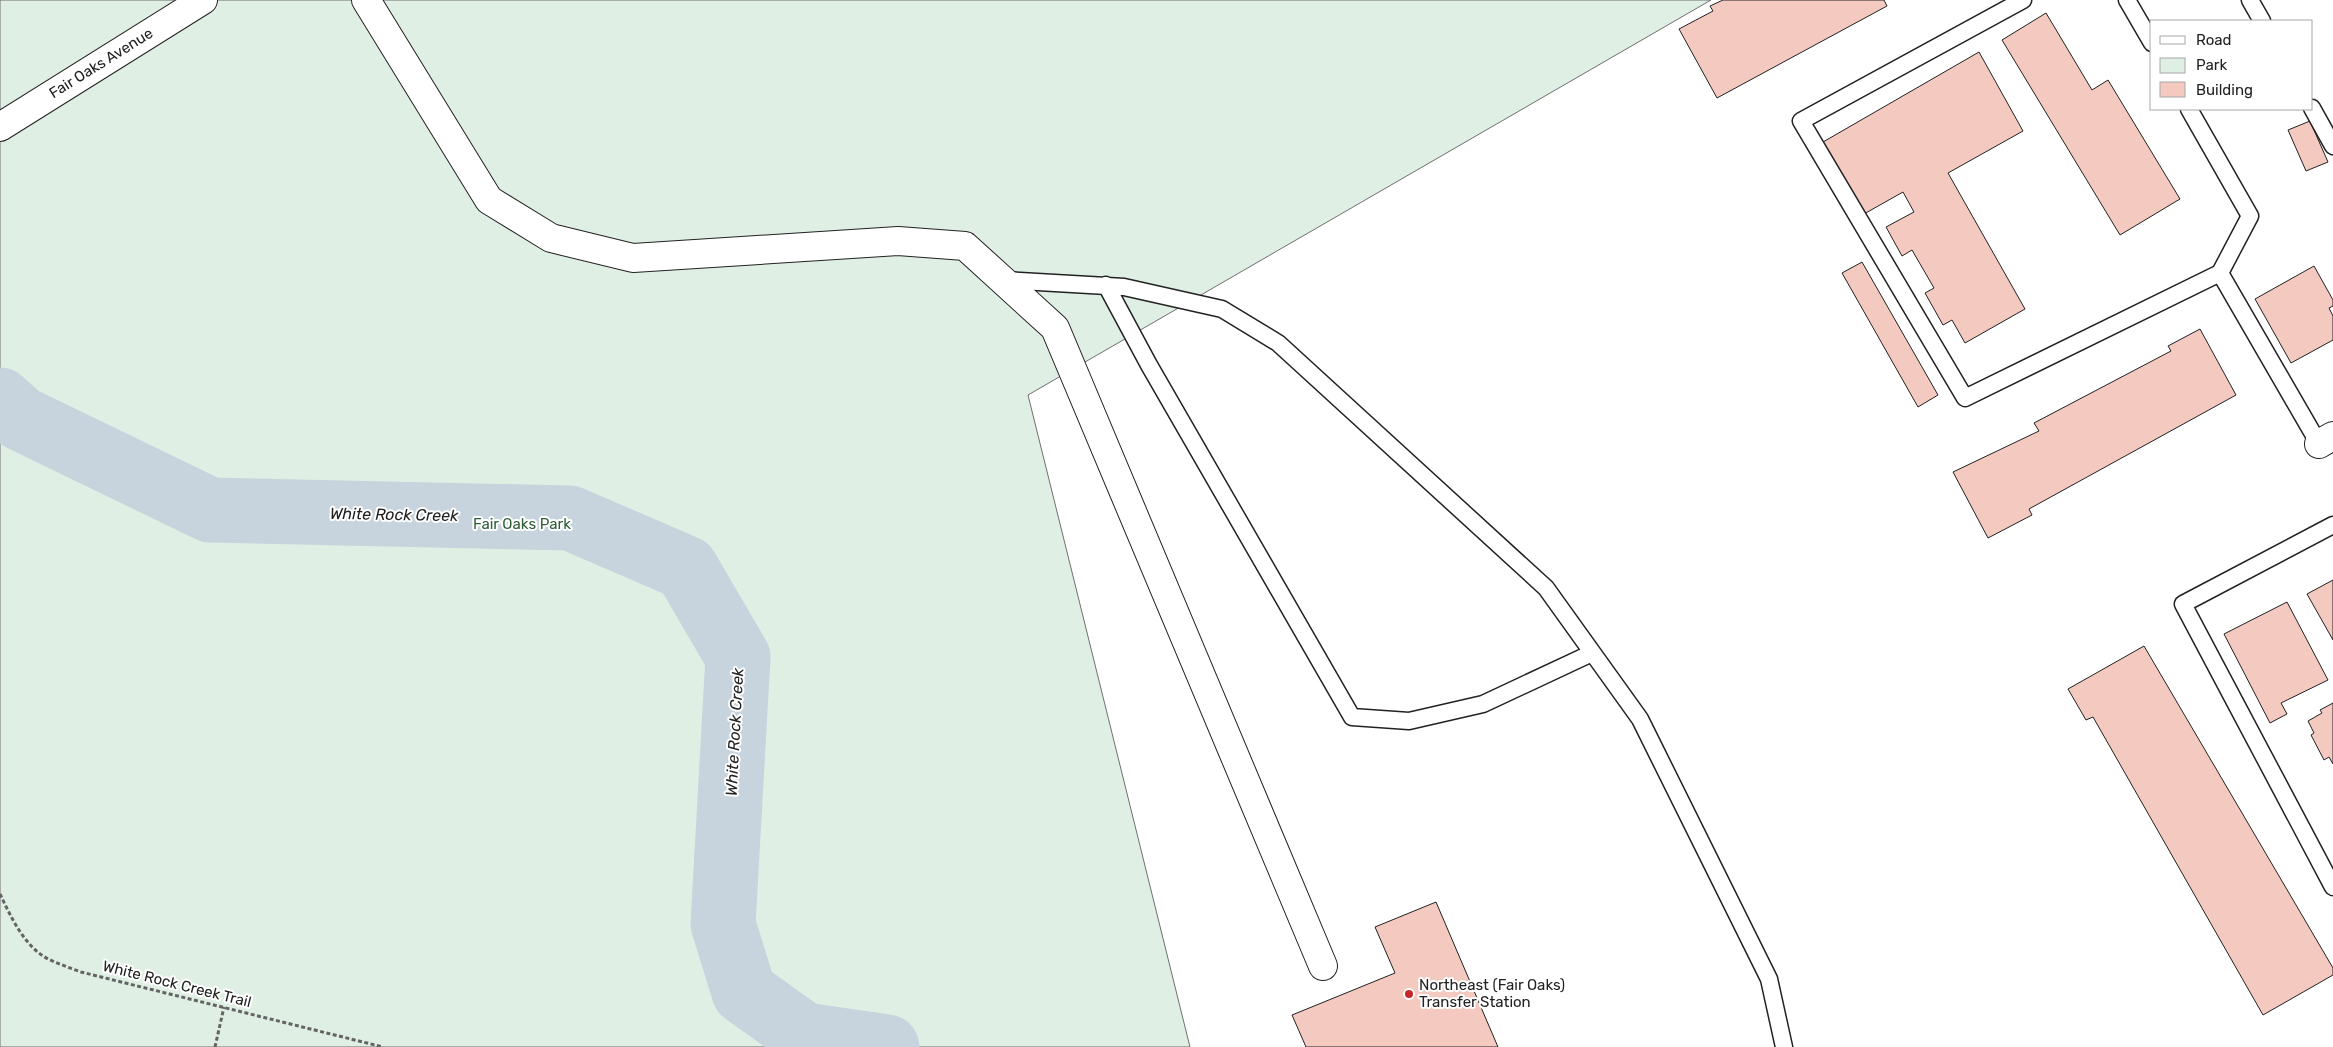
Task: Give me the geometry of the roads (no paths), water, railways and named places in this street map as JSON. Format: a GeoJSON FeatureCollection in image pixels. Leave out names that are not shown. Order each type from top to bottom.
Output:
{"type":"FeatureCollection","features":[{"type":"Feature","properties":{"kind":"street","name":"Fair Oaks Avenue"},"geometry":{"type":"LineString","coordinates":[[0,127],[203,0]]}},
{"type":"Feature","properties":{"kind":"street"},"geometry":{"type":"LineString","coordinates":[[366,0],[489,200],[550,238],[632,258],[898,241],[965,246],[1055,328],[1323,966]]}},
{"type":"Feature","properties":{"kind":"lane"},"geometry":{"type":"LineString","coordinates":[[2023,0],[1801,121],[1965,398],[2220,273],[2250,216],[2190,110]]}},
{"type":"Feature","properties":{"kind":"lane"},"geometry":{"type":"LineString","coordinates":[[2127,0],[2150,40]]}},
{"type":"Feature","properties":{"kind":"lane"},"geometry":{"type":"LineString","coordinates":[[2250,0],[2261,20]]}},
{"type":"Feature","properties":{"kind":"lane"},"geometry":{"type":"LineString","coordinates":[[2313,110],[2333,146]]}},
{"type":"Feature","properties":{"kind":"lane"},"geometry":{"type":"LineString","coordinates":[[2220,273],[2326,440]]}},
{"type":"Feature","properties":{"kind":"lane"},"geometry":{"type":"LineString","coordinates":[[1003,280],[1124,287],[1222,309],[1278,343],[1546,588],[1640,719],[1769,979],[1784,1047]]}},
{"type":"Feature","properties":{"kind":"lane"},"geometry":{"type":"LineString","coordinates":[[1106,285],[1149,365],[1352,717],[1410,721],[1483,704],[1592,652]]}},
{"type":"Feature","properties":{"kind":"lane"},"geometry":{"type":"LineString","coordinates":[[2333,525],[2183,604],[2333,887]]}},
{"type":"Feature","properties":{"kind":"waterway","name":"White Rock Creek"},"geometry":{"type":"LineString","coordinates":[[0,400],[20,418],[210,510],[570,518],[686,568],[738,657],[723,924],[744,992],[804,1035],[887,1047]]}},
{"type":"Feature","properties":{"kind":"place","name":"Northeast (Fair Oaks) Transfer Station"},"geometry":{"type":"Point","coordinates":[1409,994]}},
{"type":"Feature","properties":{"kind":"park label","name":"Fair Oaks Park"},"geometry":{"type":"Point","coordinates":[522,524]}}]}
